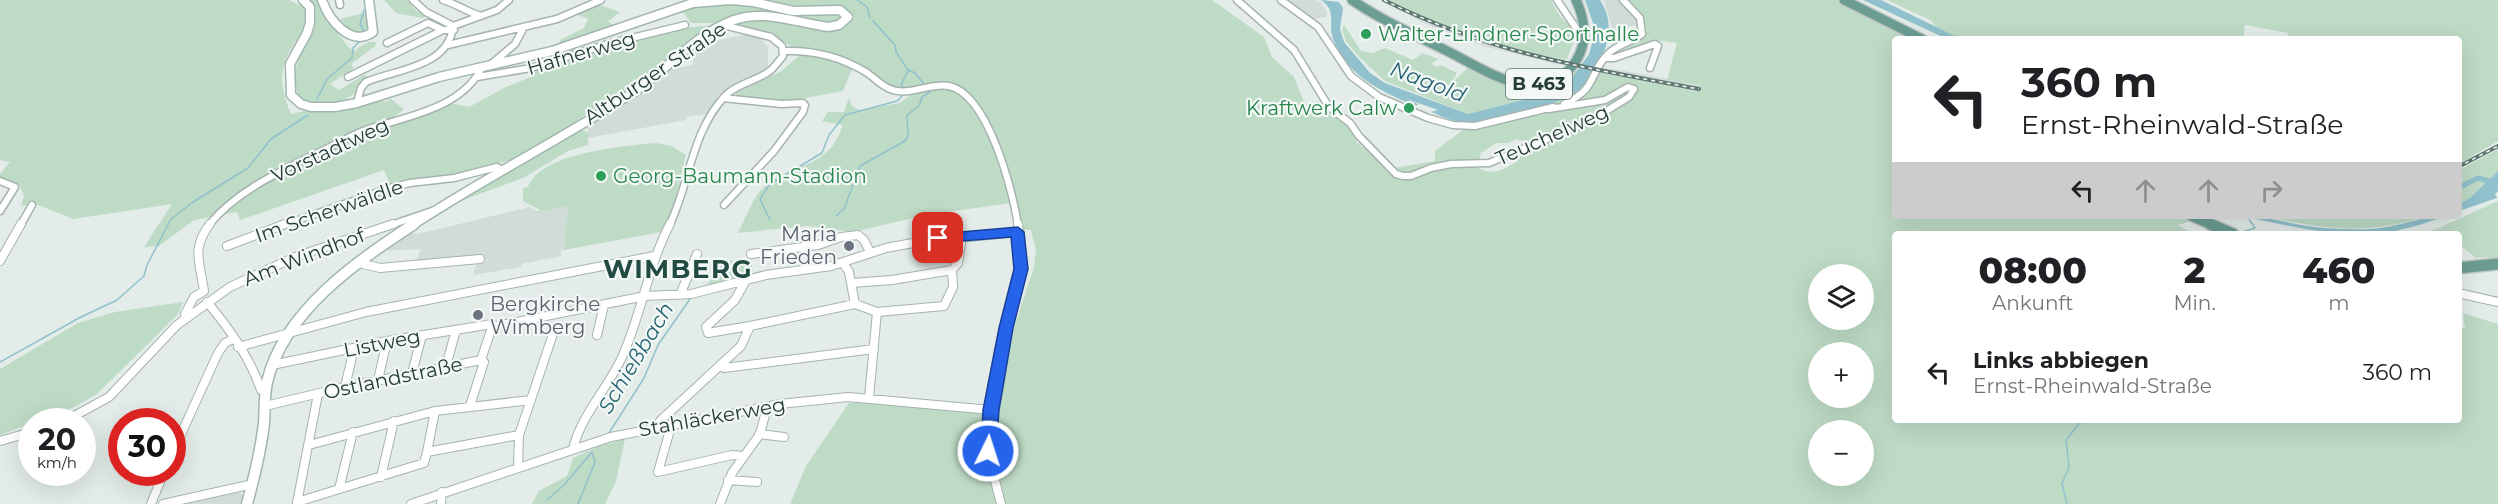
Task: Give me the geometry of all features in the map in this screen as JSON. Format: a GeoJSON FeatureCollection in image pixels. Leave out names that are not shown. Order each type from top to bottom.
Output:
{"type":"FeatureCollection","features":[{"type":"Feature","properties":{"kind":"main road","name":"B 463"},"geometry":{"type":"LineString","coordinates":[[1352,0],[1389,24],[1472,64],[1490,76],[1509,82],[1528,84],[1548,82],[1570,69],[1582,51],[1584,34]]}},
{"type":"Feature","properties":{"kind":"main road"},"geometry":{"type":"LineString","coordinates":[[1576,0],[1583,17],[1584,34]]}},
{"type":"Feature","properties":{"kind":"main road"},"geometry":{"type":"LineString","coordinates":[[1845,0],[1916,36]]}},
{"type":"Feature","properties":{"kind":"main road"},"geometry":{"type":"LineString","coordinates":[[2196,219],[2210,229]]}},
{"type":"Feature","properties":{"kind":"main road"},"geometry":{"type":"LineString","coordinates":[[2462,268],[2498,265]]}},
{"type":"Feature","properties":{"kind":"street","name":"Altburger Straße"},"geometry":{"type":"LineString","coordinates":[[247,504],[253,484],[266,389],[272,365],[290,333],[319,298],[406,223],[435,210],[644,85],[709,34],[753,17],[828,27],[839,25],[848,17],[840,10],[793,11],[742,1],[703,2],[670,9],[552,51],[436,78],[380,96],[362,98],[335,107],[311,107],[301,104],[291,95],[290,64],[310,23],[310,7],[303,0]]}},
{"type":"Feature","properties":{"kind":"street"},"geometry":{"type":"LineString","coordinates":[[322,0],[325,10],[348,35],[359,39],[368,37],[373,32],[369,0]]}},
{"type":"Feature","properties":{"kind":"street"},"geometry":{"type":"LineString","coordinates":[[414,0],[431,15],[454,28]]}},
{"type":"Feature","properties":{"kind":"street"},"geometry":{"type":"LineString","coordinates":[[443,0],[462,6],[470,14],[481,16]]}},
{"type":"Feature","properties":{"kind":"street"},"geometry":{"type":"LineString","coordinates":[[348,77],[443,30],[454,28],[499,9],[509,0]]}},
{"type":"Feature","properties":{"kind":"street"},"geometry":{"type":"LineString","coordinates":[[362,98],[363,85],[372,79],[420,64],[448,45],[577,12],[601,0]]}},
{"type":"Feature","properties":{"kind":"street","name":"Teuchelweg"},"geometry":{"type":"LineString","coordinates":[[1237,0],[1294,50],[1329,107],[1350,123],[1359,136],[1396,174],[1411,176],[1431,168],[1451,164],[1489,163],[1590,121],[1629,97],[1634,89],[1629,87],[1605,100],[1549,109]]}},
{"type":"Feature","properties":{"kind":"street"},"geometry":{"type":"LineString","coordinates":[[1281,0],[1318,27],[1351,76],[1379,97],[1428,118],[1465,127],[1549,109],[1575,100],[1585,93],[1592,86],[1610,52],[1642,34],[1640,18],[1623,0]]}},
{"type":"Feature","properties":{"kind":"street"},"geometry":{"type":"LineString","coordinates":[[1557,0],[1575,23],[1578,31],[1584,34]]}},
{"type":"Feature","properties":{"kind":"street"},"geometry":{"type":"LineString","coordinates":[[387,43],[428,23],[443,30]]}},
{"type":"Feature","properties":{"kind":"street","name":"Hafnerweg"},"geometry":{"type":"LineString","coordinates":[[477,77],[531,68],[611,43],[685,25]]}},
{"type":"Feature","properties":{"kind":"street"},"geometry":{"type":"LineString","coordinates":[[573,448],[576,436],[624,354],[645,296],[654,256],[677,210],[685,176],[700,137],[723,98],[736,88],[770,71],[781,61],[784,51],[782,46],[771,37],[727,26]]}},
{"type":"Feature","properties":{"kind":"street","name":"Vorstadtweg"},"geometry":{"type":"LineString","coordinates":[[239,199],[259,183],[360,132],[432,109],[452,99],[516,43],[524,32],[524,27]]}},
{"type":"Feature","properties":{"kind":"street"},"geometry":{"type":"LineString","coordinates":[[448,45],[454,28]]}},
{"type":"Feature","properties":{"kind":"street"},"geometry":{"type":"LineString","coordinates":[[1605,58],[1614,58],[1655,44],[1657,50],[1650,68]]}},
{"type":"Feature","properties":{"kind":"street"},"geometry":{"type":"LineString","coordinates":[[784,51],[815,52],[841,60],[860,68],[884,86],[895,91],[936,85],[952,87],[963,92],[982,117],[1004,166],[1012,196],[1020,250],[1019,279],[1006,328],[991,410],[988,451],[1001,504]]}},
{"type":"Feature","properties":{"kind":"street"},"geometry":{"type":"LineString","coordinates":[[723,98],[781,104],[803,103],[805,105],[803,112],[774,151],[724,205]]}},
{"type":"Feature","properties":{"kind":"street","name":"Im Scherwäldle"},"geometry":{"type":"LineString","coordinates":[[227,246],[333,206],[399,186],[454,178],[497,167],[502,170]]}},
{"type":"Feature","properties":{"kind":"street"},"geometry":{"type":"LineString","coordinates":[[0,181],[15,187]]}},
{"type":"Feature","properties":{"kind":"street"},"geometry":{"type":"LineString","coordinates":[[0,198],[15,187]]}},
{"type":"Feature","properties":{"kind":"street"},"geometry":{"type":"LineString","coordinates":[[0,211],[15,187]]}},
{"type":"Feature","properties":{"kind":"street","name":"Am Windhof"},"geometry":{"type":"LineString","coordinates":[[186,317],[185,314],[194,297],[204,291],[197,249],[200,236],[213,220],[239,199]]}},
{"type":"Feature","properties":{"kind":"street"},"geometry":{"type":"LineString","coordinates":[[0,261],[32,206]]}},
{"type":"Feature","properties":{"kind":"street","name":"Am Windhof"},"geometry":{"type":"LineString","coordinates":[[92,408],[116,390],[186,317],[242,280],[277,264],[394,223],[406,223]]}},
{"type":"Feature","properties":{"kind":"street","name":"Ostlandstraße"},"geometry":{"type":"LineString","coordinates":[[265,406],[345,387],[481,360],[492,327],[645,296],[680,295],[746,280],[843,263],[885,248],[962,236],[1018,232]]}},
{"type":"Feature","properties":{"kind":"street"},"geometry":{"type":"LineString","coordinates":[[751,254],[818,245],[841,237],[858,235],[864,240],[870,252]]}},
{"type":"Feature","properties":{"kind":"street"},"geometry":{"type":"LineString","coordinates":[[852,283],[892,280],[952,270],[958,263],[962,236]]}},
{"type":"Feature","properties":{"kind":"street"},"geometry":{"type":"LineString","coordinates":[[680,295],[697,254]]}},
{"type":"Feature","properties":{"kind":"street"},"geometry":{"type":"LineString","coordinates":[[238,347],[366,312],[654,256]]}},
{"type":"Feature","properties":{"kind":"street"},"geometry":{"type":"LineString","coordinates":[[359,263],[380,268],[480,258]]}},
{"type":"Feature","properties":{"kind":"street"},"geometry":{"type":"LineString","coordinates":[[843,263],[852,283],[852,299],[855,304]]}},
{"type":"Feature","properties":{"kind":"street"},"geometry":{"type":"LineString","coordinates":[[746,280],[745,285],[730,305],[706,327],[708,333],[855,304],[877,312],[944,306],[953,287],[952,270]]}},
{"type":"Feature","properties":{"kind":"street"},"geometry":{"type":"LineString","coordinates":[[2462,295],[2498,302]]}},
{"type":"Feature","properties":{"kind":"street"},"geometry":{"type":"LineString","coordinates":[[207,302],[212,304],[254,370],[261,390],[266,389]]}},
{"type":"Feature","properties":{"kind":"street"},"geometry":{"type":"LineString","coordinates":[[597,335],[604,305]]}},
{"type":"Feature","properties":{"kind":"street"},"geometry":{"type":"LineString","coordinates":[[869,398],[877,312]]}},
{"type":"Feature","properties":{"kind":"street","name":"Listweg"},"geometry":{"type":"LineString","coordinates":[[272,365],[387,341],[492,324]]}},
{"type":"Feature","properties":{"kind":"street"},"geometry":{"type":"LineString","coordinates":[[658,426],[741,346],[750,326]]}},
{"type":"Feature","properties":{"kind":"street"},"geometry":{"type":"LineString","coordinates":[[518,466],[519,435],[555,328]]}},
{"type":"Feature","properties":{"kind":"street"},"geometry":{"type":"LineString","coordinates":[[446,366],[456,330]]}},
{"type":"Feature","properties":{"kind":"street"},"geometry":{"type":"LineString","coordinates":[[412,373],[422,335]]}},
{"type":"Feature","properties":{"kind":"street"},"geometry":{"type":"LineString","coordinates":[[186,423],[218,353],[225,343],[233,339]]}},
{"type":"Feature","properties":{"kind":"street"},"geometry":{"type":"LineString","coordinates":[[378,380],[387,341]]}},
{"type":"Feature","properties":{"kind":"street"},"geometry":{"type":"LineString","coordinates":[[345,387],[354,348]]}},
{"type":"Feature","properties":{"kind":"street"},"geometry":{"type":"LineString","coordinates":[[720,366],[724,368],[758,365],[874,349]]}},
{"type":"Feature","properties":{"kind":"street"},"geometry":{"type":"LineString","coordinates":[[470,406],[484,362],[481,360]]}},
{"type":"Feature","properties":{"kind":"street"},"geometry":{"type":"LineString","coordinates":[[297,503],[318,394]]}},
{"type":"Feature","properties":{"kind":"street","name":"Stahläckerweg"},"geometry":{"type":"LineString","coordinates":[[411,504],[573,448],[658,426],[821,398],[869,398],[991,410]]}},
{"type":"Feature","properties":{"kind":"street"},"geometry":{"type":"LineString","coordinates":[[309,445],[435,411],[531,400]]}},
{"type":"Feature","properties":{"kind":"street"},"geometry":{"type":"LineString","coordinates":[[720,504],[728,480],[759,434],[767,414],[767,407]]}},
{"type":"Feature","properties":{"kind":"street"},"geometry":{"type":"LineString","coordinates":[[297,503],[426,463],[435,411]]}},
{"type":"Feature","properties":{"kind":"street"},"geometry":{"type":"LineString","coordinates":[[381,477],[394,421]]}},
{"type":"Feature","properties":{"kind":"street"},"geometry":{"type":"LineString","coordinates":[[672,423],[658,472],[732,455],[743,456]]}},
{"type":"Feature","properties":{"kind":"street"},"geometry":{"type":"LineString","coordinates":[[339,489],[353,432]]}},
{"type":"Feature","properties":{"kind":"street"},"geometry":{"type":"LineString","coordinates":[[759,434],[784,437]]}},
{"type":"Feature","properties":{"kind":"street"},"geometry":{"type":"LineString","coordinates":[[427,452],[519,435]]}},
{"type":"Feature","properties":{"kind":"street"},"geometry":{"type":"LineString","coordinates":[[0,441],[18,436]]}},
{"type":"Feature","properties":{"kind":"street"},"geometry":{"type":"LineString","coordinates":[[728,480],[757,482]]}},
{"type":"Feature","properties":{"kind":"street"},"geometry":{"type":"LineString","coordinates":[[163,504],[253,484]]}},
{"type":"Feature","properties":{"kind":"street"},"geometry":{"type":"LineString","coordinates":[[151,504],[158,486]]}},
{"type":"Feature","properties":{"kind":"street"},"geometry":{"type":"LineString","coordinates":[[441,492],[441,504]]}},
{"type":"Feature","properties":{"kind":"shaded area"},"geometry":{"type":"Polygon","coordinates":[[[1284,0],[1316,0],[1327,12],[1326,17],[1311,19],[1284,0]]]}},
{"type":"Feature","properties":{"kind":"shaded area"},"geometry":{"type":"Polygon","coordinates":[[[1381,0],[1391,0],[1422,15],[1491,42],[1565,59],[1560,65],[1483,46],[1430,26],[1381,0]]]}},
{"type":"Feature","properties":{"kind":"shaded area"},"geometry":{"type":"Polygon","coordinates":[[[1604,0],[1621,0],[1635,12],[1639,25],[1612,29],[1604,0]]]}},
{"type":"Feature","properties":{"kind":"shaded area"},"geometry":{"type":"Polygon","coordinates":[[[747,34],[760,37],[768,47],[768,68],[719,95],[706,114],[686,117],[686,120],[588,138],[587,125],[651,85],[671,69],[693,65],[693,53],[703,44],[747,34]]]}},
{"type":"Feature","properties":{"kind":"shaded area"},"geometry":{"type":"Polygon","coordinates":[[[1604,68],[1701,85],[1698,92],[1601,73],[1604,68]]]}},
{"type":"Feature","properties":{"kind":"shaded area"},"geometry":{"type":"Polygon","coordinates":[[[568,206],[564,250],[561,251],[561,256],[521,264],[521,267],[473,275],[478,258],[415,264],[421,249],[382,251],[408,232],[418,234],[530,207],[537,211],[568,206]]]}},
{"type":"Feature","properties":{"kind":"shaded area"},"geometry":{"type":"Polygon","coordinates":[[[238,492],[243,495],[242,504],[178,504],[238,492]]]}},
{"type":"Feature","properties":{"kind":"green space"},"geometry":{"type":"Polygon","coordinates":[[[0,0],[289,0],[304,8],[305,17],[302,30],[289,52],[282,73],[284,94],[291,114],[355,108],[360,113],[356,108],[381,99],[385,102],[391,99],[404,109],[392,119],[450,103],[469,107],[506,87],[531,77],[528,70],[597,49],[670,31],[716,25],[636,88],[587,113],[576,122],[511,160],[453,175],[391,186],[384,170],[240,220],[237,212],[194,220],[159,246],[144,247],[172,204],[73,219],[36,204],[21,206],[24,196],[20,185],[0,179],[0,174],[10,162],[0,160],[0,0]]]}},
{"type":"Feature","properties":{"kind":"green space"},"geometry":{"type":"Polygon","coordinates":[[[308,0],[319,0],[321,11],[349,48],[358,52],[356,49],[369,42],[377,42],[374,47],[351,64],[354,68],[330,84],[339,90],[364,75],[370,78],[357,87],[355,93],[342,100],[321,103],[299,98],[295,83],[296,70],[316,19],[315,6],[308,0]]]}},
{"type":"Feature","properties":{"kind":"green space"},"geometry":{"type":"Polygon","coordinates":[[[384,0],[408,0],[415,10],[426,16],[422,18],[396,13],[384,0]]]}},
{"type":"Feature","properties":{"kind":"green space"},"geometry":{"type":"Polygon","coordinates":[[[757,0],[1212,0],[1264,37],[1272,57],[1294,77],[1305,104],[1319,101],[1326,111],[1330,110],[1347,124],[1357,137],[1356,142],[1362,147],[1374,149],[1395,168],[1435,161],[1435,151],[1472,123],[1508,117],[1594,71],[1698,92],[1701,85],[1667,80],[1677,43],[1654,40],[1610,57],[1639,39],[1647,31],[1621,0],[1837,0],[1906,36],[1892,36],[1892,219],[2188,219],[2191,221],[2178,225],[2188,231],[1892,231],[1892,423],[2462,423],[2462,328],[2465,328],[2463,313],[2498,324],[2498,504],[790,504],[806,466],[849,403],[895,402],[997,414],[1008,346],[1034,267],[1036,250],[1031,230],[1021,230],[1011,203],[926,215],[853,232],[808,226],[738,233],[754,201],[766,185],[777,177],[820,157],[837,140],[843,125],[822,121],[828,112],[844,112],[849,98],[852,106],[859,110],[900,103],[916,91],[933,84],[899,89],[886,84],[872,73],[853,67],[843,91],[781,100],[736,96],[736,93],[780,72],[808,48],[792,47],[771,33],[739,25],[740,22],[756,19],[841,28],[854,18],[852,13],[844,8],[801,9],[757,0]],[[1516,139],[1508,143],[1496,143],[1481,153],[1479,161],[1474,165],[1486,171],[1502,170],[1518,161],[1512,155],[1548,141],[1533,143],[1516,139]]]}},
{"type":"Feature","properties":{"kind":"green space"},"geometry":{"type":"Polygon","coordinates":[[[1391,0],[1551,0],[1562,18],[1578,30],[1567,59],[1544,56],[1499,45],[1454,30],[1391,0]]]}},
{"type":"Feature","properties":{"kind":"green space"},"geometry":{"type":"Polygon","coordinates":[[[1887,0],[2498,0],[2498,141],[2462,162],[2462,36],[2288,36],[2288,33],[2245,25],[2243,36],[1955,36],[1936,27],[1932,21],[1887,0]]]}},
{"type":"Feature","properties":{"kind":"green space"},"geometry":{"type":"Polygon","coordinates":[[[597,4],[620,12],[608,21],[616,27],[561,46],[560,40],[584,28],[588,19],[576,14],[597,4]]]}},
{"type":"Feature","properties":{"kind":"green space"},"geometry":{"type":"Polygon","coordinates":[[[697,4],[745,4],[806,16],[824,12],[844,15],[837,24],[750,14],[735,15],[719,23],[691,23],[680,8],[697,4]]]}},
{"type":"Feature","properties":{"kind":"green space"},"geometry":{"type":"Polygon","coordinates":[[[368,12],[369,31],[354,35],[340,19],[368,12]]]}},
{"type":"Feature","properties":{"kind":"green space"},"geometry":{"type":"Polygon","coordinates":[[[1344,25],[1361,51],[1373,53],[1385,48],[1413,60],[1423,53],[1438,59],[1431,64],[1437,67],[1441,65],[1457,73],[1450,84],[1469,67],[1501,82],[1517,84],[1558,80],[1575,69],[1579,70],[1566,85],[1547,94],[1468,114],[1385,81],[1358,56],[1346,41],[1342,30],[1344,25]]]}},
{"type":"Feature","properties":{"kind":"green space"},"geometry":{"type":"Polygon","coordinates":[[[583,130],[588,133],[588,145],[568,151],[523,178],[461,201],[431,220],[429,219],[558,141],[583,130]]]}},
{"type":"Feature","properties":{"kind":"green space"},"geometry":{"type":"Polygon","coordinates":[[[656,143],[671,146],[686,155],[672,214],[661,232],[564,250],[568,206],[542,211],[523,201],[523,188],[528,187],[536,175],[548,166],[584,153],[656,143]]]}},
{"type":"Feature","properties":{"kind":"green space"},"geometry":{"type":"Polygon","coordinates":[[[2498,149],[2498,171],[2470,198],[2462,202],[2462,169],[2498,149]]]}},
{"type":"Feature","properties":{"kind":"green space"},"geometry":{"type":"Polygon","coordinates":[[[2498,201],[2498,262],[2486,257],[2476,258],[2462,246],[2462,231],[2429,231],[2498,201]]]}},
{"type":"Feature","properties":{"kind":"green space"},"geometry":{"type":"Polygon","coordinates":[[[2280,219],[2418,219],[2367,228],[2309,225],[2280,219]]]}},
{"type":"Feature","properties":{"kind":"green space"},"geometry":{"type":"Polygon","coordinates":[[[742,259],[742,263],[752,262],[752,276],[705,288],[723,262],[742,259]]]}},
{"type":"Feature","properties":{"kind":"green space"},"geometry":{"type":"Polygon","coordinates":[[[183,302],[178,314],[97,394],[72,408],[18,408],[18,428],[0,435],[0,369],[78,323],[115,312],[183,302]]]}},
{"type":"Feature","properties":{"kind":"green space"},"geometry":{"type":"Polygon","coordinates":[[[625,439],[616,481],[605,504],[532,504],[539,491],[567,476],[573,458],[599,446],[625,439]]]}},
{"type":"Feature","properties":{"kind":"water"},"geometry":{"type":"Polygon","coordinates":[[[1321,0],[1339,2],[1343,8],[1340,29],[1344,42],[1370,73],[1385,83],[1468,114],[1547,94],[1567,85],[1589,54],[1594,37],[1594,26],[1585,0],[1600,0],[1607,14],[1609,28],[1605,49],[1594,72],[1574,93],[1546,106],[1511,117],[1469,123],[1449,119],[1431,112],[1438,110],[1404,98],[1418,104],[1416,106],[1379,89],[1357,74],[1340,53],[1334,41],[1330,9],[1321,0]]]}},
{"type":"Feature","properties":{"kind":"water"},"geometry":{"type":"Polygon","coordinates":[[[1863,0],[1881,0],[1955,36],[1941,36],[1863,0]]]}},
{"type":"Feature","properties":{"kind":"water"},"geometry":{"type":"Polygon","coordinates":[[[2498,171],[2498,191],[2495,194],[2497,198],[2462,210],[2462,202],[2470,198],[2498,171]]]}},
{"type":"Feature","properties":{"kind":"water"},"geometry":{"type":"Polygon","coordinates":[[[2256,219],[2353,229],[2380,228],[2422,219],[2437,219],[2396,231],[2321,231],[2256,219]]]}},
{"type":"Feature","properties":{"kind":"waterway"},"geometry":{"type":"LineString","coordinates":[[857,0],[867,7],[870,18]]}},
{"type":"Feature","properties":{"kind":"waterway"},"geometry":{"type":"LineString","coordinates":[[364,10],[360,24],[365,32]]}},
{"type":"Feature","properties":{"kind":"waterway"},"geometry":{"type":"LineString","coordinates":[[873,21],[895,45],[896,52],[908,70],[915,73],[924,84]]}},
{"type":"Feature","properties":{"kind":"waterway"},"geometry":{"type":"LineString","coordinates":[[317,99],[327,79],[352,58],[353,48],[360,41]]}},
{"type":"Feature","properties":{"kind":"waterway"},"geometry":{"type":"LineString","coordinates":[[904,88],[901,85],[908,71]]}},
{"type":"Feature","properties":{"kind":"waterway"},"geometry":{"type":"LineString","coordinates":[[836,216],[844,209],[860,166],[905,141],[908,136],[907,115],[919,106],[922,97],[930,92],[929,90]]}},
{"type":"Feature","properties":{"kind":"waterway"},"geometry":{"type":"LineString","coordinates":[[770,220],[760,199],[770,184],[822,153],[829,135],[845,115],[897,101],[904,94]]}},
{"type":"Feature","properties":{"kind":"waterway"},"geometry":{"type":"LineString","coordinates":[[0,362],[79,318],[117,300],[144,276],[147,265],[171,219],[193,202],[248,168],[271,139],[308,115]]}},
{"type":"Feature","properties":{"kind":"waterway"},"geometry":{"type":"LineString","coordinates":[[2462,186],[2478,178],[2493,182]]}},
{"type":"Feature","properties":{"kind":"waterway"},"geometry":{"type":"LineString","coordinates":[[2245,231],[2255,228],[2249,219]]}},
{"type":"Feature","properties":{"kind":"waterway","name":"Schießbach"},"geometry":{"type":"LineString","coordinates":[[609,433],[644,378],[658,345],[690,299]]}},
{"type":"Feature","properties":{"kind":"waterway"},"geometry":{"type":"LineString","coordinates":[[2067,504],[2062,484],[2069,467],[2066,440],[2080,423]]}},
{"type":"Feature","properties":{"kind":"waterway"},"geometry":{"type":"LineString","coordinates":[[547,500],[564,485],[592,452]]}},
{"type":"Feature","properties":{"kind":"waterway"},"geometry":{"type":"LineString","coordinates":[[578,504],[595,462],[592,453]]}},
{"type":"Feature","properties":{"kind":"railway"},"geometry":{"type":"LineString","coordinates":[[1384,0],[1423,18],[1500,46],[1577,66],[1699,89]]}},
{"type":"Feature","properties":{"kind":"railway"},"geometry":{"type":"LineString","coordinates":[[2462,165],[2498,146]]}},
{"type":"Feature","properties":{"kind":"place","name":"Walter-Lindner-Sporthalle"},"geometry":{"type":"Point","coordinates":[1366,34]}},
{"type":"Feature","properties":{"kind":"place","name":"Kraftwerk Calw"},"geometry":{"type":"Point","coordinates":[1409,108]}},
{"type":"Feature","properties":{"kind":"place","name":"Georg-Baumann-Stadion"},"geometry":{"type":"Point","coordinates":[601,176]}},
{"type":"Feature","properties":{"kind":"place","name":"Maria Frieden"},"geometry":{"type":"Point","coordinates":[849,246]}},
{"type":"Feature","properties":{"kind":"place","name":"Bergkirche Wimberg"},"geometry":{"type":"Point","coordinates":[478,315]}},
{"type":"Feature","properties":{"kind":"district","name":"WIMBERG"},"geometry":{"type":"Point","coordinates":[678,269]}},
{"type":"Feature","properties":{"kind":"route"},"geometry":{"type":"LineString","coordinates":[[938,238],[1018,232],[1021,269],[1006,328],[991,410],[988,451]]}},
{"type":"Feature","properties":{"kind":"water label","name":"Nagold"},"geometry":{"type":"Point","coordinates":[1428,82]}}]}
